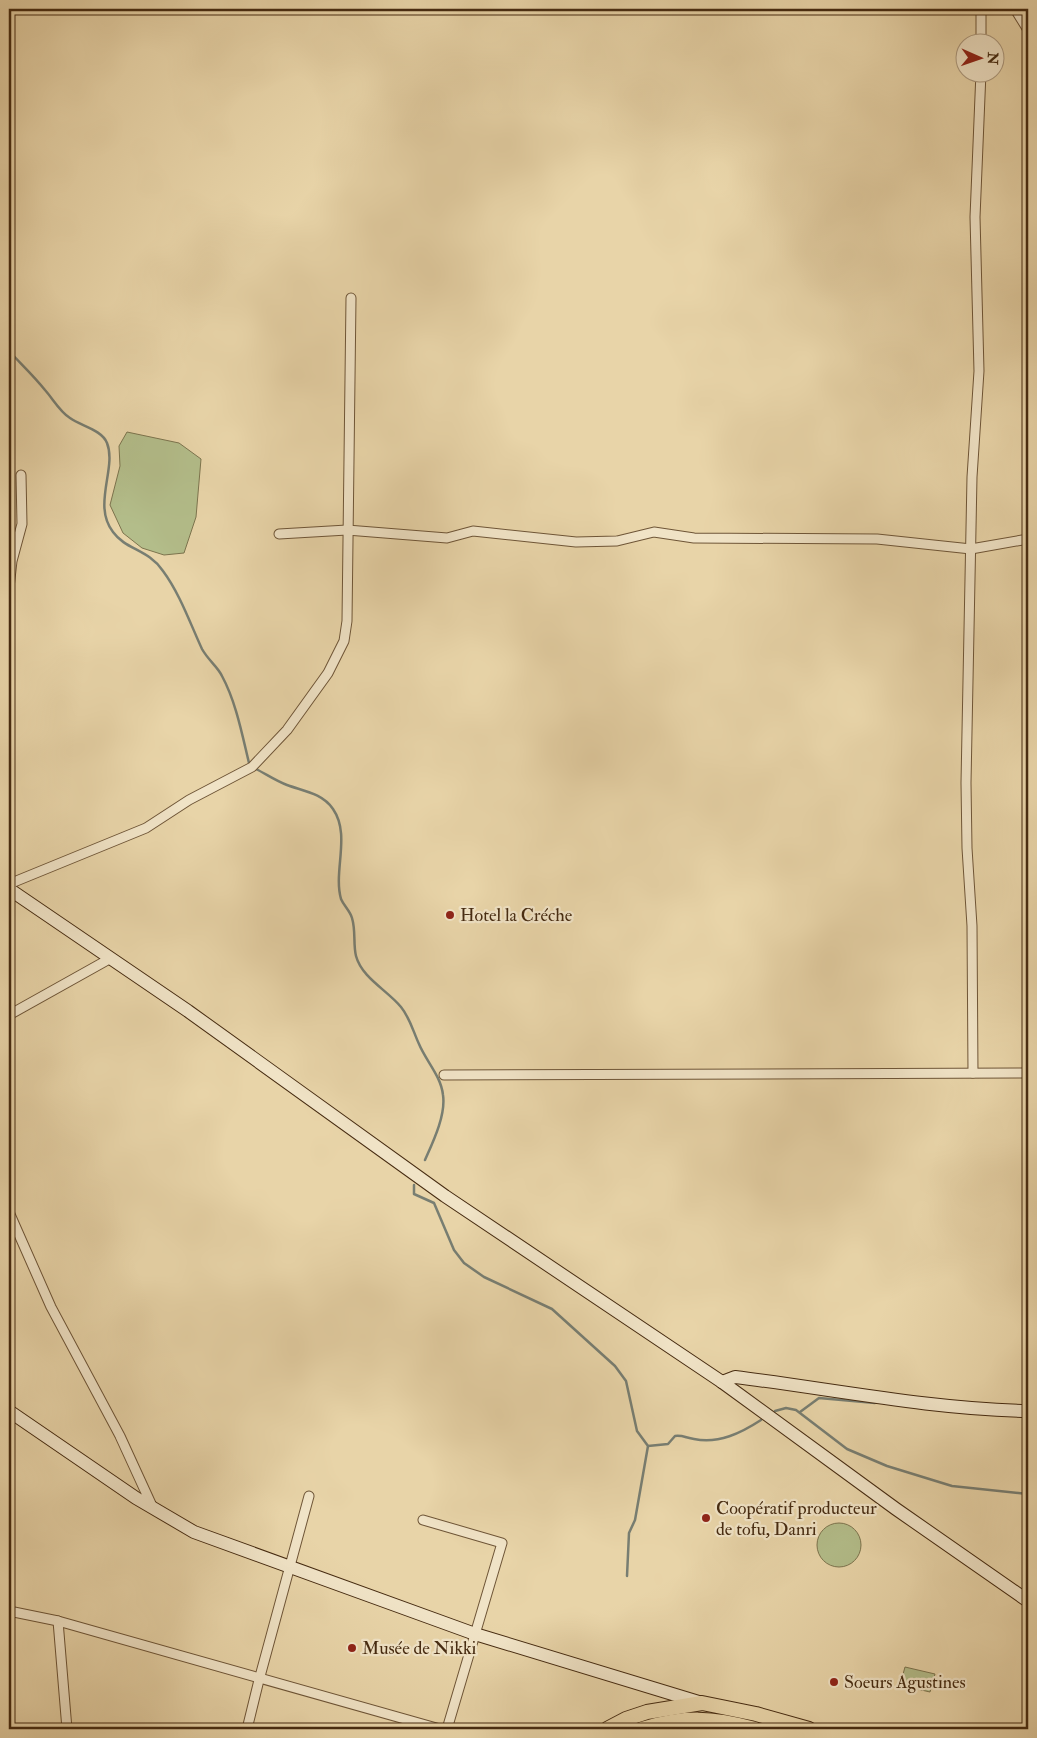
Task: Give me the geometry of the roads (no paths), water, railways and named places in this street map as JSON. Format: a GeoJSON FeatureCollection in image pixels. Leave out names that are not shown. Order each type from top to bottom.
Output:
{"type":"FeatureCollection","features":[{"type":"Feature","properties":{"kind":"main road"},"geometry":{"type":"LineString","coordinates":[[607,1729],[626,1719],[646,1712],[702,1703],[809,1729]]}},
{"type":"Feature","properties":{"kind":"main road"},"geometry":{"type":"LineString","coordinates":[[642,1729],[661,1723],[712,1719],[756,1729]]}},
{"type":"Feature","properties":{"kind":"street"},"geometry":{"type":"LineString","coordinates":[[981,9],[981,32]]}},
{"type":"Feature","properties":{"kind":"street"},"geometry":{"type":"LineString","coordinates":[[1015,9],[1028,30]]}},
{"type":"Feature","properties":{"kind":"street"},"geometry":{"type":"LineString","coordinates":[[973,1073],[972,926],[967,848],[966,783],[972,477],[979,371],[975,217],[981,82]]}},
{"type":"Feature","properties":{"kind":"street"},"geometry":{"type":"LineString","coordinates":[[9,884],[146,828],[189,800],[252,767],[267,753],[328,673],[344,641],[348,621],[347,530],[351,298]]}},
{"type":"Feature","properties":{"kind":"street"},"geometry":{"type":"LineString","coordinates":[[9,588],[12,561],[22,524],[21,475]]}},
{"type":"Feature","properties":{"kind":"street"},"geometry":{"type":"LineString","coordinates":[[279,534],[347,530],[447,538],[472,532],[576,542],[617,541],[654,532],[694,538],[877,539],[971,549],[1028,539]]}},
{"type":"Feature","properties":{"kind":"street"},"geometry":{"type":"LineString","coordinates":[[9,890],[111,958],[445,1196],[722,1382],[896,1509],[1028,1601]]}},
{"type":"Feature","properties":{"kind":"street"},"geometry":{"type":"LineString","coordinates":[[9,1015],[111,958]]}},
{"type":"Feature","properties":{"kind":"street"},"geometry":{"type":"LineString","coordinates":[[444,1075],[1028,1073]]}},
{"type":"Feature","properties":{"kind":"street"},"geometry":{"type":"LineString","coordinates":[[9,1212],[51,1307],[120,1436],[153,1508]]}},
{"type":"Feature","properties":{"kind":"street"},"geometry":{"type":"LineString","coordinates":[[722,1382],[735,1377],[865,1396],[998,1411],[1028,1411]]}},
{"type":"Feature","properties":{"kind":"street"},"geometry":{"type":"LineString","coordinates":[[9,1411],[153,1508],[194,1532],[475,1634],[702,1703]]}},
{"type":"Feature","properties":{"kind":"street"},"geometry":{"type":"LineString","coordinates":[[247,1729],[258,1680],[310,1496]]}},
{"type":"Feature","properties":{"kind":"street"},"geometry":{"type":"LineString","coordinates":[[423,1520],[502,1543],[447,1729]]}},
{"type":"Feature","properties":{"kind":"street"},"geometry":{"type":"LineString","coordinates":[[9,1611],[58,1621],[258,1680],[440,1729]]}},
{"type":"Feature","properties":{"kind":"street"},"geometry":{"type":"LineString","coordinates":[[58,1621],[68,1729]]}},
{"type":"Feature","properties":{"kind":"waterway"},"geometry":{"type":"LineString","coordinates":[[9,351],[66,415],[96,431],[107,443],[109,453],[105,499],[107,521],[118,538],[151,558],[163,571],[175,589],[202,649],[227,686],[238,718],[249,763]]}},
{"type":"Feature","properties":{"kind":"waterway"},"geometry":{"type":"LineString","coordinates":[[256,769],[283,783],[323,799],[333,809],[338,819],[341,830],[339,888],[341,899],[352,918],[356,956],[359,964],[369,977],[404,1011],[442,1088],[443,1111],[441,1120],[425,1160]]}},
{"type":"Feature","properties":{"kind":"waterway"},"geometry":{"type":"LineString","coordinates":[[414,1185],[414,1194],[434,1203],[454,1250],[464,1263],[484,1277],[552,1309],[615,1366],[626,1381],[637,1431],[648,1446],[635,1520],[629,1533],[627,1576]]}},
{"type":"Feature","properties":{"kind":"waterway"},"geometry":{"type":"LineString","coordinates":[[800,1412],[819,1398],[875,1403]]}},
{"type":"Feature","properties":{"kind":"waterway"},"geometry":{"type":"LineString","coordinates":[[775,1411],[786,1408],[796,1410],[847,1449],[887,1466],[952,1486],[1028,1494]]}},
{"type":"Feature","properties":{"kind":"waterway"},"geometry":{"type":"LineString","coordinates":[[648,1446],[668,1444],[675,1436],[703,1440],[721,1439],[738,1433],[761,1420]]}},
{"type":"Feature","properties":{"kind":"place","name":"Hotel la Créche"},"geometry":{"type":"Point","coordinates":[450,915]}},
{"type":"Feature","properties":{"kind":"place","name":"Coopératif producteur de tofu, Danri"},"geometry":{"type":"Point","coordinates":[706,1518]}},
{"type":"Feature","properties":{"kind":"place","name":"Musée de Nikki"},"geometry":{"type":"Point","coordinates":[352,1648]}},
{"type":"Feature","properties":{"kind":"place","name":"Soeurs Agustines"},"geometry":{"type":"Point","coordinates":[834,1682]}}]}
